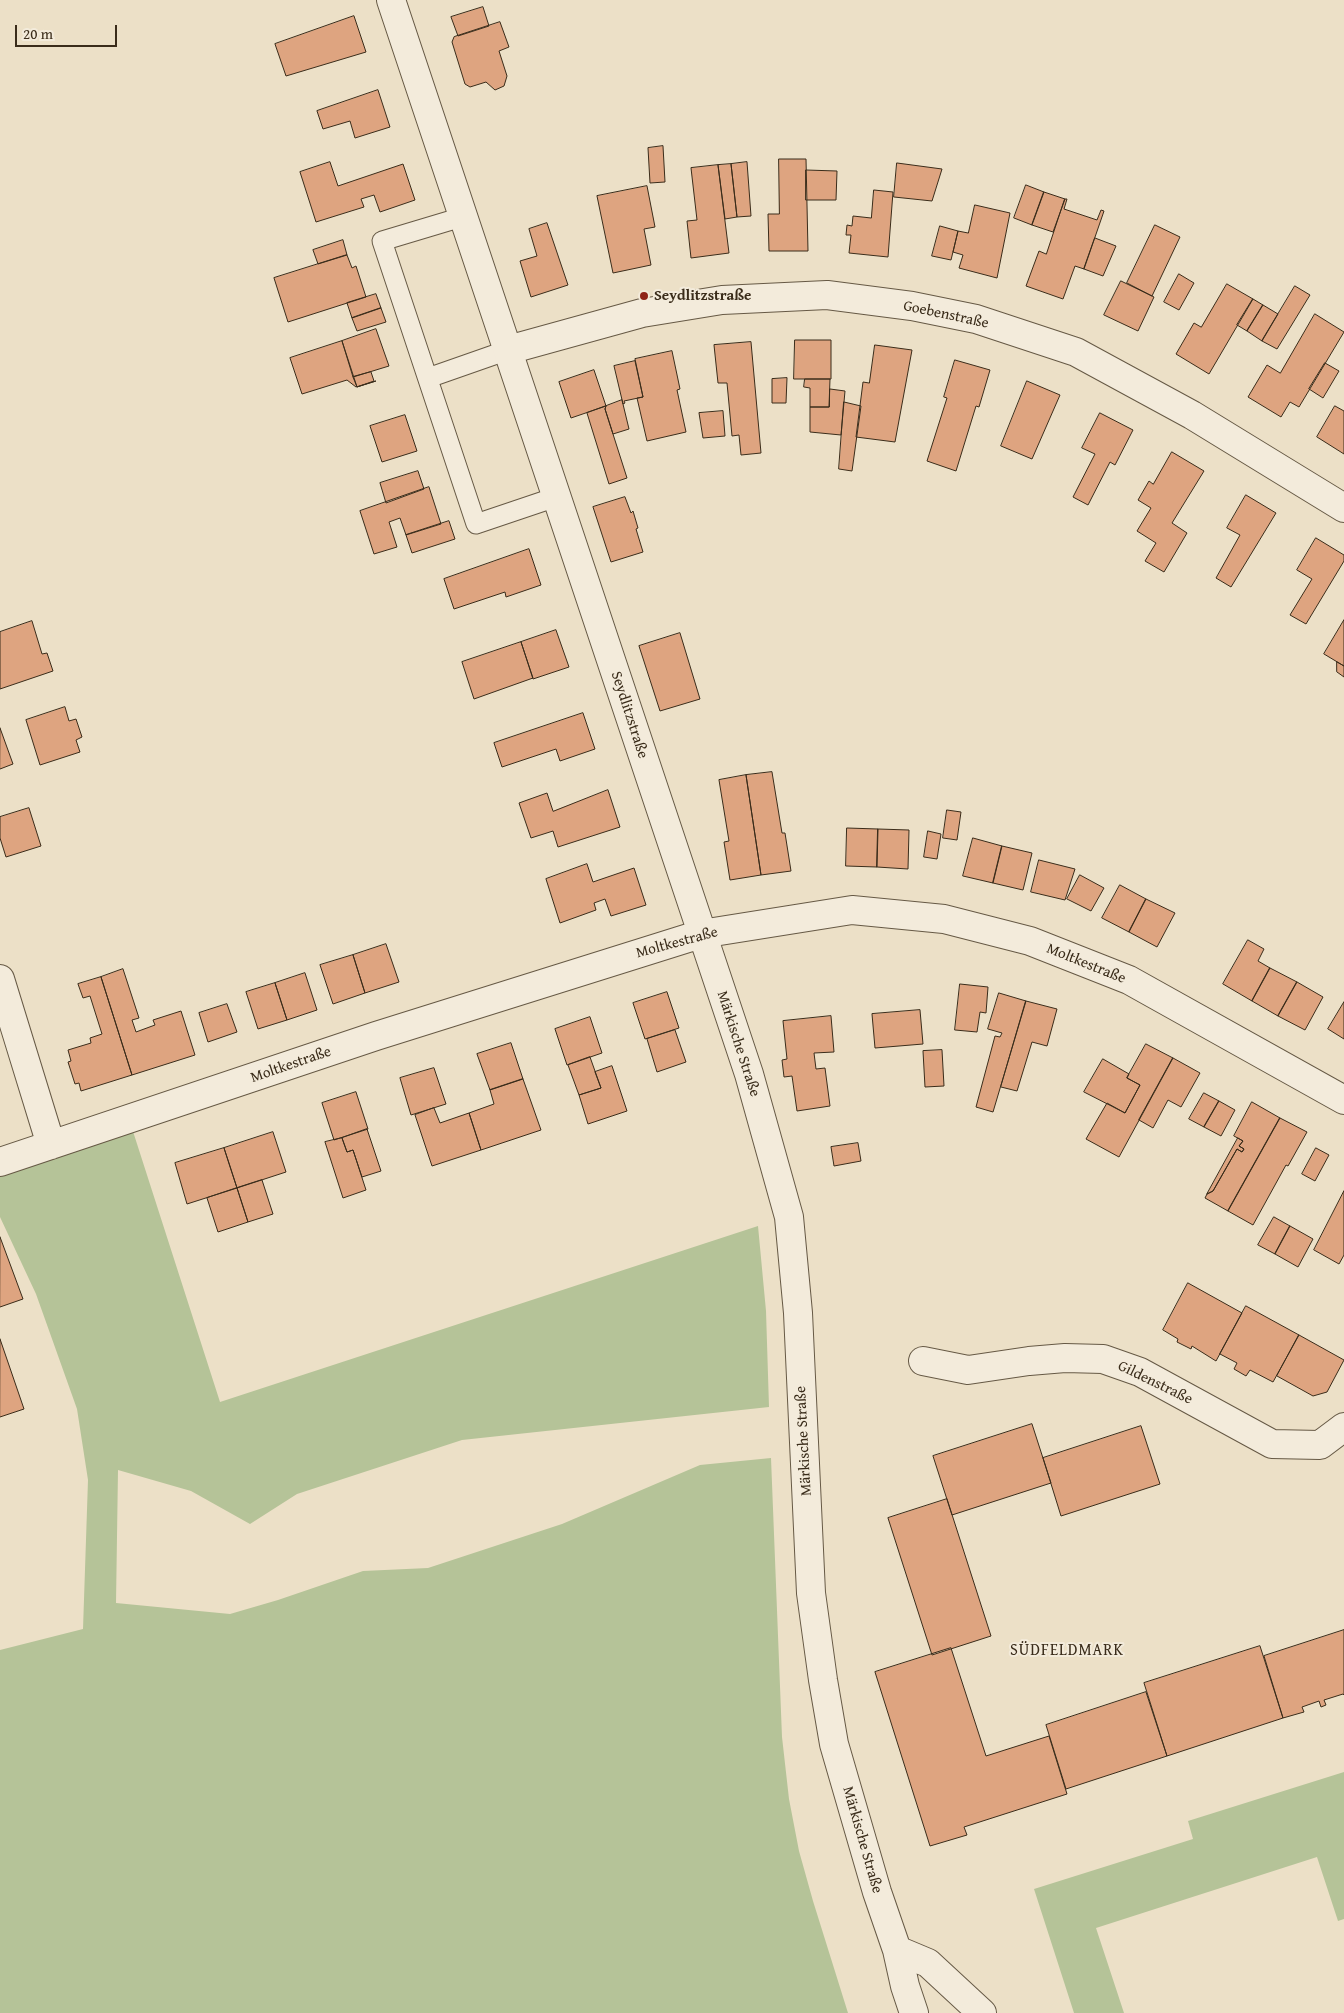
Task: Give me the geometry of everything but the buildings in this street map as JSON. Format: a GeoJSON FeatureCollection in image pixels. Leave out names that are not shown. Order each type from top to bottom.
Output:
{"type":"FeatureCollection","features":[{"type":"Feature","properties":{"kind":"street","name":"Seydlitzstraße"},"geometry":{"type":"LineString","coordinates":[[391,0],[701,934]]}},
{"type":"Feature","properties":{"kind":"street","name":"Goebenstraße"},"geometry":{"type":"LineString","coordinates":[[508,350],[642,313],[722,300],[827,295],[912,306],[976,319],[1076,352],[1192,415],[1344,508]]}},
{"type":"Feature","properties":{"kind":"street","name":"Moltkestraße"},"geometry":{"type":"LineString","coordinates":[[0,1162],[376,1036],[701,934],[852,910],[944,919],[1030,941],[1129,980],[1344,1100]]}},
{"type":"Feature","properties":{"kind":"street","name":"Märkische Straße"},"geometry":{"type":"LineString","coordinates":[[701,934],[749,1074],[789,1217],[798,1313],[811,1593],[822,1680],[834,1744],[877,1892],[897,1950],[905,1986],[914,2013]]}},
{"type":"Feature","properties":{"kind":"street"},"geometry":{"type":"LineString","coordinates":[[0,979],[51,1145]]}},
{"type":"Feature","properties":{"kind":"street","name":"Gildenstraße"},"geometry":{"type":"LineString","coordinates":[[924,1361],[968,1370],[1064,1358],[1103,1359],[1140,1372],[1272,1444],[1320,1445],[1344,1427]]}},
{"type":"Feature","properties":{"kind":"street"},"geometry":{"type":"LineString","coordinates":[[897,1950],[928,1963],[982,2013]]}},
{"type":"Feature","properties":{"kind":"lane"},"geometry":{"type":"LineString","coordinates":[[462,217],[382,242],[476,524],[556,497]]}},
{"type":"Feature","properties":{"kind":"lane"},"geometry":{"type":"LineString","coordinates":[[428,378],[508,350]]}},
{"type":"Feature","properties":{"kind":"green space"},"geometry":{"type":"Polygon","coordinates":[[[129,1119],[220,1402],[758,1226],[766,1311],[769,1407],[462,1440],[297,1494],[250,1524],[191,1491],[118,1470],[116,1603],[230,1614],[363,1571],[428,1568],[562,1524],[700,1465],[771,1458],[782,1737],[789,1799],[799,1851],[848,2013],[0,2013],[0,1650],[83,1629],[88,1480],[77,1409],[36,1294],[0,1217],[0,1162],[129,1119]]]}},
{"type":"Feature","properties":{"kind":"green space"},"geometry":{"type":"Polygon","coordinates":[[[1344,1772],[1344,1919],[1338,1921],[1317,1857],[1096,1928],[1124,2013],[1074,2013],[1034,1889],[1193,1839],[1188,1821],[1344,1772]]]}},
{"type":"Feature","properties":{"kind":"place","name":"Seydlitzstraße"},"geometry":{"type":"Point","coordinates":[644,296]}},
{"type":"Feature","properties":{"kind":"district","name":"SÜDFELDMARK"},"geometry":{"type":"Point","coordinates":[1067,1651]}}]}
